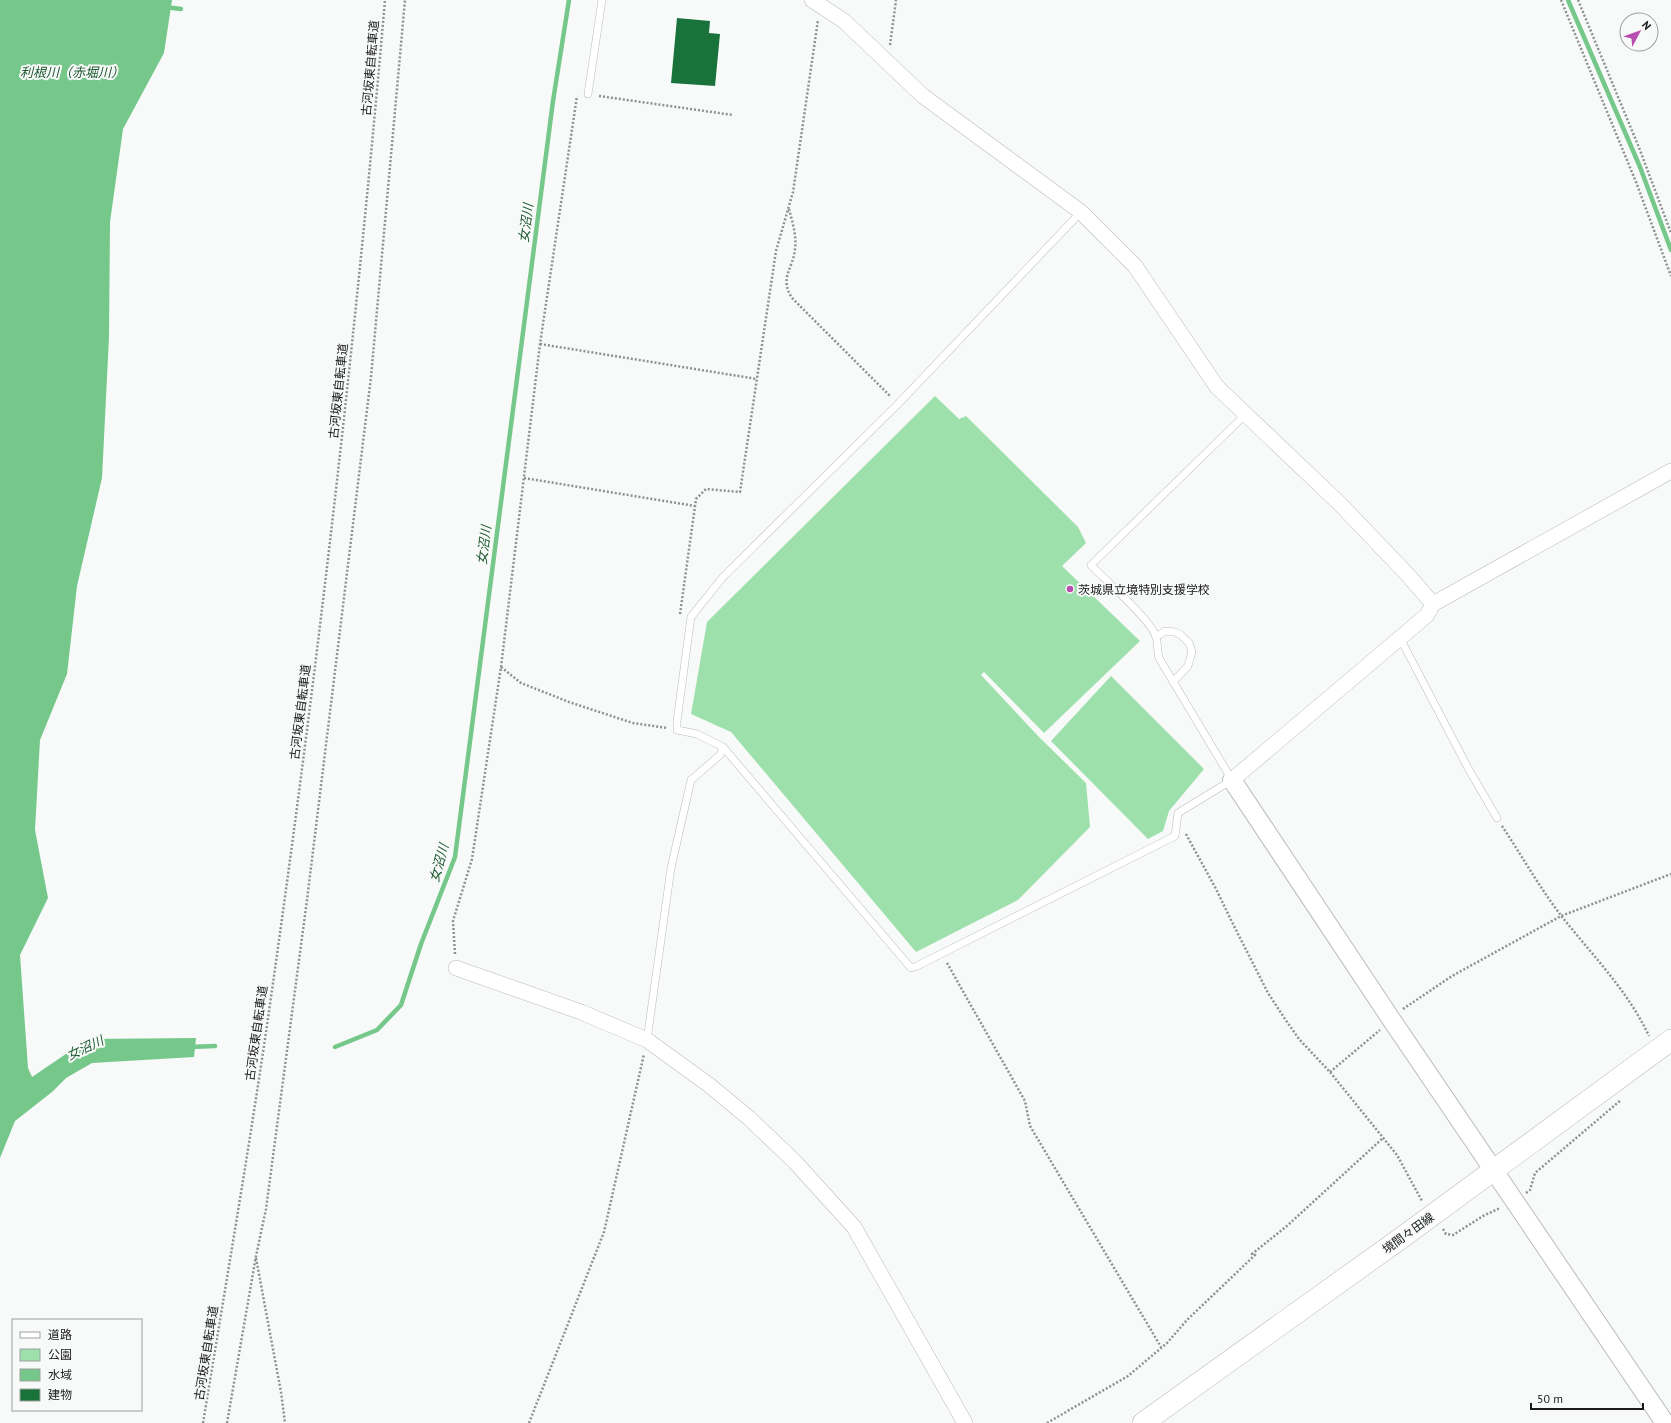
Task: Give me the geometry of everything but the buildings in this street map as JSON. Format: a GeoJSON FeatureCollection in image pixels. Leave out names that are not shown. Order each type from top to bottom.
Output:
{"type":"FeatureCollection","features":[{"type":"Feature","properties":{"kind":"main road","name":"境間々田線"},"geometry":{"type":"LineString","coordinates":[[1143,1423],[1432,1215],[1663,1046]]}},
{"type":"Feature","properties":{"kind":"street"},"geometry":{"type":"LineString","coordinates":[[817,3],[844,21],[923,96],[1081,212],[1135,266],[1217,387],[1340,504],[1407,574],[1433,604]]}},
{"type":"Feature","properties":{"kind":"street"},"geometry":{"type":"LineString","coordinates":[[1665,1423],[1494,1169],[1390,1019],[1232,780],[1427,615],[1433,604],[1671,471]]}},
{"type":"Feature","properties":{"kind":"street"},"geometry":{"type":"LineString","coordinates":[[456,968],[581,1012],[647,1040],[709,1084],[749,1118],[795,1162],[854,1228],[965,1423]]}},
{"type":"Feature","properties":{"kind":"lane"},"geometry":{"type":"LineString","coordinates":[[588,94],[602,0]]}},
{"type":"Feature","properties":{"kind":"lane"},"geometry":{"type":"LineString","coordinates":[[1081,212],[898,404],[723,577],[691,617],[677,730],[697,734],[723,747],[911,968],[942,954],[1175,836],[1178,813],[1232,780],[1159,658],[1156,648],[1156,637],[1149,624],[1091,565],[1246,414]]}},
{"type":"Feature","properties":{"kind":"lane"},"geometry":{"type":"LineString","coordinates":[[1156,637],[1165,631],[1175,632],[1181,635],[1189,643],[1192,652],[1188,666],[1173,682]]}},
{"type":"Feature","properties":{"kind":"lane"},"geometry":{"type":"LineString","coordinates":[[1400,638],[1468,768],[1497,818]]}},
{"type":"Feature","properties":{"kind":"lane"},"geometry":{"type":"LineString","coordinates":[[647,1040],[671,868],[691,780],[720,754],[723,747]]}},
{"type":"Feature","properties":{"kind":"path","name":"古河坂東自転車道"},"geometry":{"type":"LineString","coordinates":[[203,1423],[265,1041],[307,729],[333,526],[386,0]]}},
{"type":"Feature","properties":{"kind":"path"},"geometry":{"type":"LineString","coordinates":[[227,1423],[256,1256],[267,1202],[307,900],[371,377],[405,0]]}},
{"type":"Feature","properties":{"kind":"path"},"geometry":{"type":"LineString","coordinates":[[888,62],[896,0]]}},
{"type":"Feature","properties":{"kind":"path"},"geometry":{"type":"LineString","coordinates":[[1561,0],[1636,182],[1671,276]]}},
{"type":"Feature","properties":{"kind":"path"},"geometry":{"type":"LineString","coordinates":[[1578,0],[1640,150],[1671,233]]}},
{"type":"Feature","properties":{"kind":"path"},"geometry":{"type":"LineString","coordinates":[[688,637],[681,618],[680,610],[696,499],[706,489],[740,492],[776,251],[793,192],[818,20],[817,3]]}},
{"type":"Feature","properties":{"kind":"path"},"geometry":{"type":"LineString","coordinates":[[456,968],[453,921],[472,859],[501,667],[540,344],[578,93],[733,115]]}},
{"type":"Feature","properties":{"kind":"path"},"geometry":{"type":"LineString","coordinates":[[789,207],[795,236],[795,248],[786,279],[786,290],[792,298],[898,404]]}},
{"type":"Feature","properties":{"kind":"path"},"geometry":{"type":"LineString","coordinates":[[540,344],[757,379]]}},
{"type":"Feature","properties":{"kind":"path"},"geometry":{"type":"LineString","coordinates":[[524,478],[696,506]]}},
{"type":"Feature","properties":{"kind":"path"},"geometry":{"type":"LineString","coordinates":[[501,667],[521,684],[569,702],[634,723],[677,730]]}},
{"type":"Feature","properties":{"kind":"path"},"geometry":{"type":"LineString","coordinates":[[1497,818],[1561,916],[1620,988],[1640,1018],[1663,1046]]}},
{"type":"Feature","properties":{"kind":"path"},"geometry":{"type":"LineString","coordinates":[[1176,823],[1187,835],[1216,888],[1276,1006],[1299,1039],[1330,1072],[1397,1155],[1418,1196],[1446,1234],[1453,1235],[1483,1216],[1515,1201],[1530,1190],[1535,1173],[1619,1103],[1625,1095]]}},
{"type":"Feature","properties":{"kind":"path"},"geometry":{"type":"LineString","coordinates":[[1330,1072],[1399,1011],[1452,976],[1561,916],[1671,874]]}},
{"type":"Feature","properties":{"kind":"path"},"geometry":{"type":"LineString","coordinates":[[942,954],[1026,1101],[1030,1126],[1161,1347]]}},
{"type":"Feature","properties":{"kind":"path"},"geometry":{"type":"LineString","coordinates":[[528,1423],[604,1232],[647,1040]]}},
{"type":"Feature","properties":{"kind":"path"},"geometry":{"type":"LineString","coordinates":[[1048,1423],[1128,1376],[1161,1347],[1186,1320],[1255,1255],[1252,1254],[1288,1225],[1383,1138]]}},
{"type":"Feature","properties":{"kind":"path"},"geometry":{"type":"LineString","coordinates":[[256,1256],[282,1392],[285,1423]]}},
{"type":"Feature","properties":{"kind":"green space"},"geometry":{"type":"Polygon","coordinates":[[[935,396],[959,419],[966,416],[1078,527],[1086,543],[1062,566],[1140,641],[1044,733],[984,672],[981,675],[1039,737],[1086,783],[1090,827],[1018,900],[916,952],[731,732],[691,714],[707,622],[935,396]]]}},
{"type":"Feature","properties":{"kind":"green space"},"geometry":{"type":"Polygon","coordinates":[[[1111,676],[1204,769],[1169,811],[1163,831],[1148,839],[1051,741],[1111,676]]]}},
{"type":"Feature","properties":{"kind":"water","name":"利根川（赤堀川）"},"geometry":{"type":"Polygon","coordinates":[[[0,0],[172,0],[164,53],[123,129],[110,222],[109,337],[102,478],[77,586],[67,674],[40,740],[35,830],[48,898],[20,955],[28,1068],[32,1077],[88,1039],[196,1038],[194,1057],[92,1063],[66,1078],[52,1092],[15,1121],[0,1158],[0,0]]]}},
{"type":"Feature","properties":{"kind":"waterway","name":"女沼川"},"geometry":{"type":"LineString","coordinates":[[335,1047],[377,1030],[401,1005],[421,944],[455,857],[553,101],[569,0]]}},
{"type":"Feature","properties":{"kind":"waterway"},"geometry":{"type":"LineString","coordinates":[[1568,0],[1640,167],[1671,250]]}},
{"type":"Feature","properties":{"kind":"waterway"},"geometry":{"type":"LineString","coordinates":[[165,7],[181,9]]}},
{"type":"Feature","properties":{"kind":"waterway","name":"女沼川"},"geometry":{"type":"LineString","coordinates":[[189,1047],[215,1046]]}},
{"type":"Feature","properties":{"kind":"place","name":"茨城県立境特別支援学校"},"geometry":{"type":"Point","coordinates":[1070,589]}}]}
